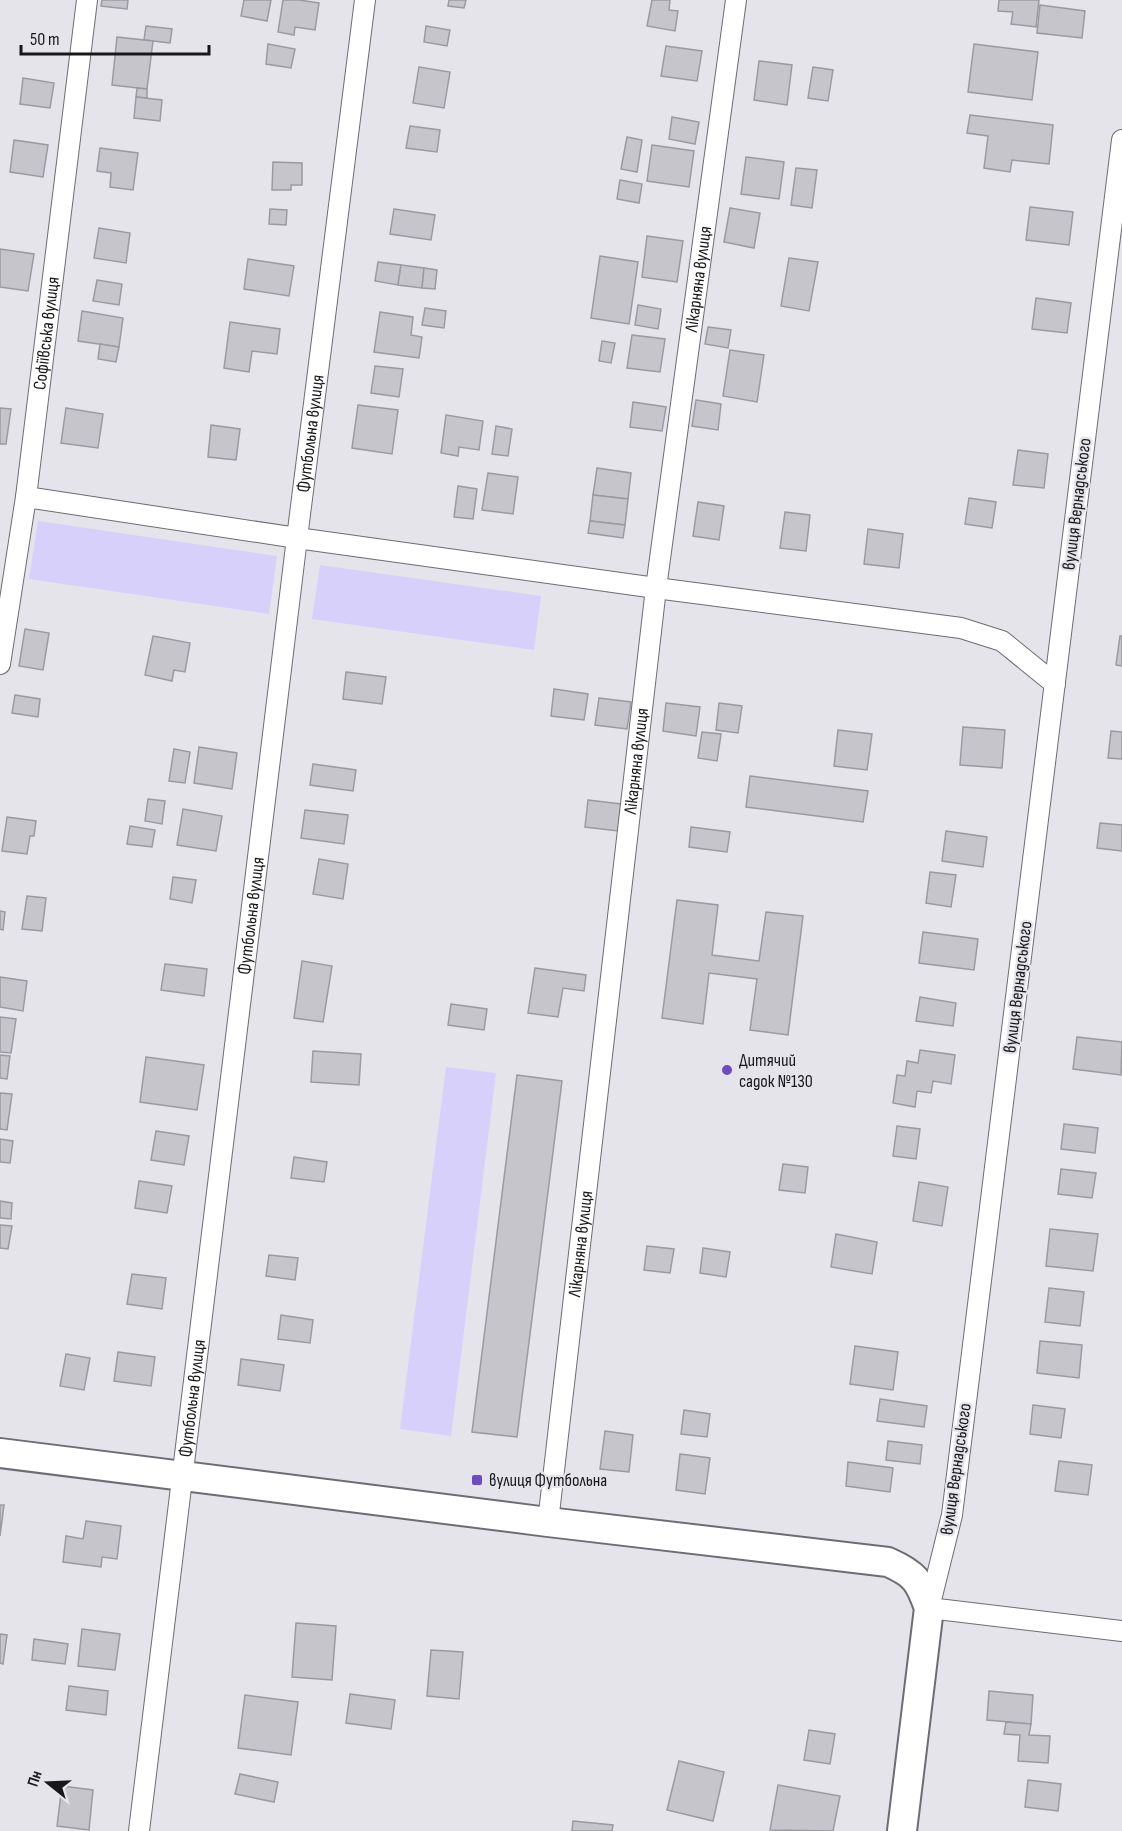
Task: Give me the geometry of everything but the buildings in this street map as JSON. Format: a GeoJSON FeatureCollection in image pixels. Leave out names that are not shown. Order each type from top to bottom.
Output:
{"type":"FeatureCollection","features":[{"type":"Feature","properties":{"kind":"street","name":"Софіївська вулиця"},"geometry":{"type":"LineString","coordinates":[[0,664],[26,496],[87,0]]}},
{"type":"Feature","properties":{"kind":"street","name":"Футбольна вулиця"},"geometry":{"type":"LineString","coordinates":[[138,1831],[297,538],[366,0]]}},
{"type":"Feature","properties":{"kind":"street","name":"Лікарняна вулиця"},"geometry":{"type":"LineString","coordinates":[[548,1522],[656,588],[736,0]]}},
{"type":"Feature","properties":{"kind":"street","name":"вулиця Вернадського"},"geometry":{"type":"LineString","coordinates":[[902,1831],[929,1608],[952,1515],[1122,140]]}},
{"type":"Feature","properties":{"kind":"street"},"geometry":{"type":"LineString","coordinates":[[26,496],[297,538],[961,628],[1002,641],[1055,684]]}},
{"type":"Feature","properties":{"kind":"street"},"geometry":{"type":"LineString","coordinates":[[0,1453],[888,1562],[906,1570],[921,1585],[929,1608],[1122,1631]]}},
{"type":"Feature","properties":{"kind":"shaded area"},"geometry":{"type":"Polygon","coordinates":[[[38,521],[277,556],[269,614],[29,579],[38,521]]]}},
{"type":"Feature","properties":{"kind":"shaded area"},"geometry":{"type":"Polygon","coordinates":[[[320,565],[541,596],[534,650],[312,619],[320,565]]]}},
{"type":"Feature","properties":{"kind":"shaded area"},"geometry":{"type":"Polygon","coordinates":[[[446,1067],[496,1073],[451,1436],[400,1429],[446,1067]]]}},
{"type":"Feature","properties":{"kind":"place","name":"Дитячий садок №130"},"geometry":{"type":"Point","coordinates":[727,1070]}},
{"type":"Feature","properties":{"kind":"place","name":"вулиця Футбольна"},"geometry":{"type":"Point","coordinates":[477,1480]}}]}
